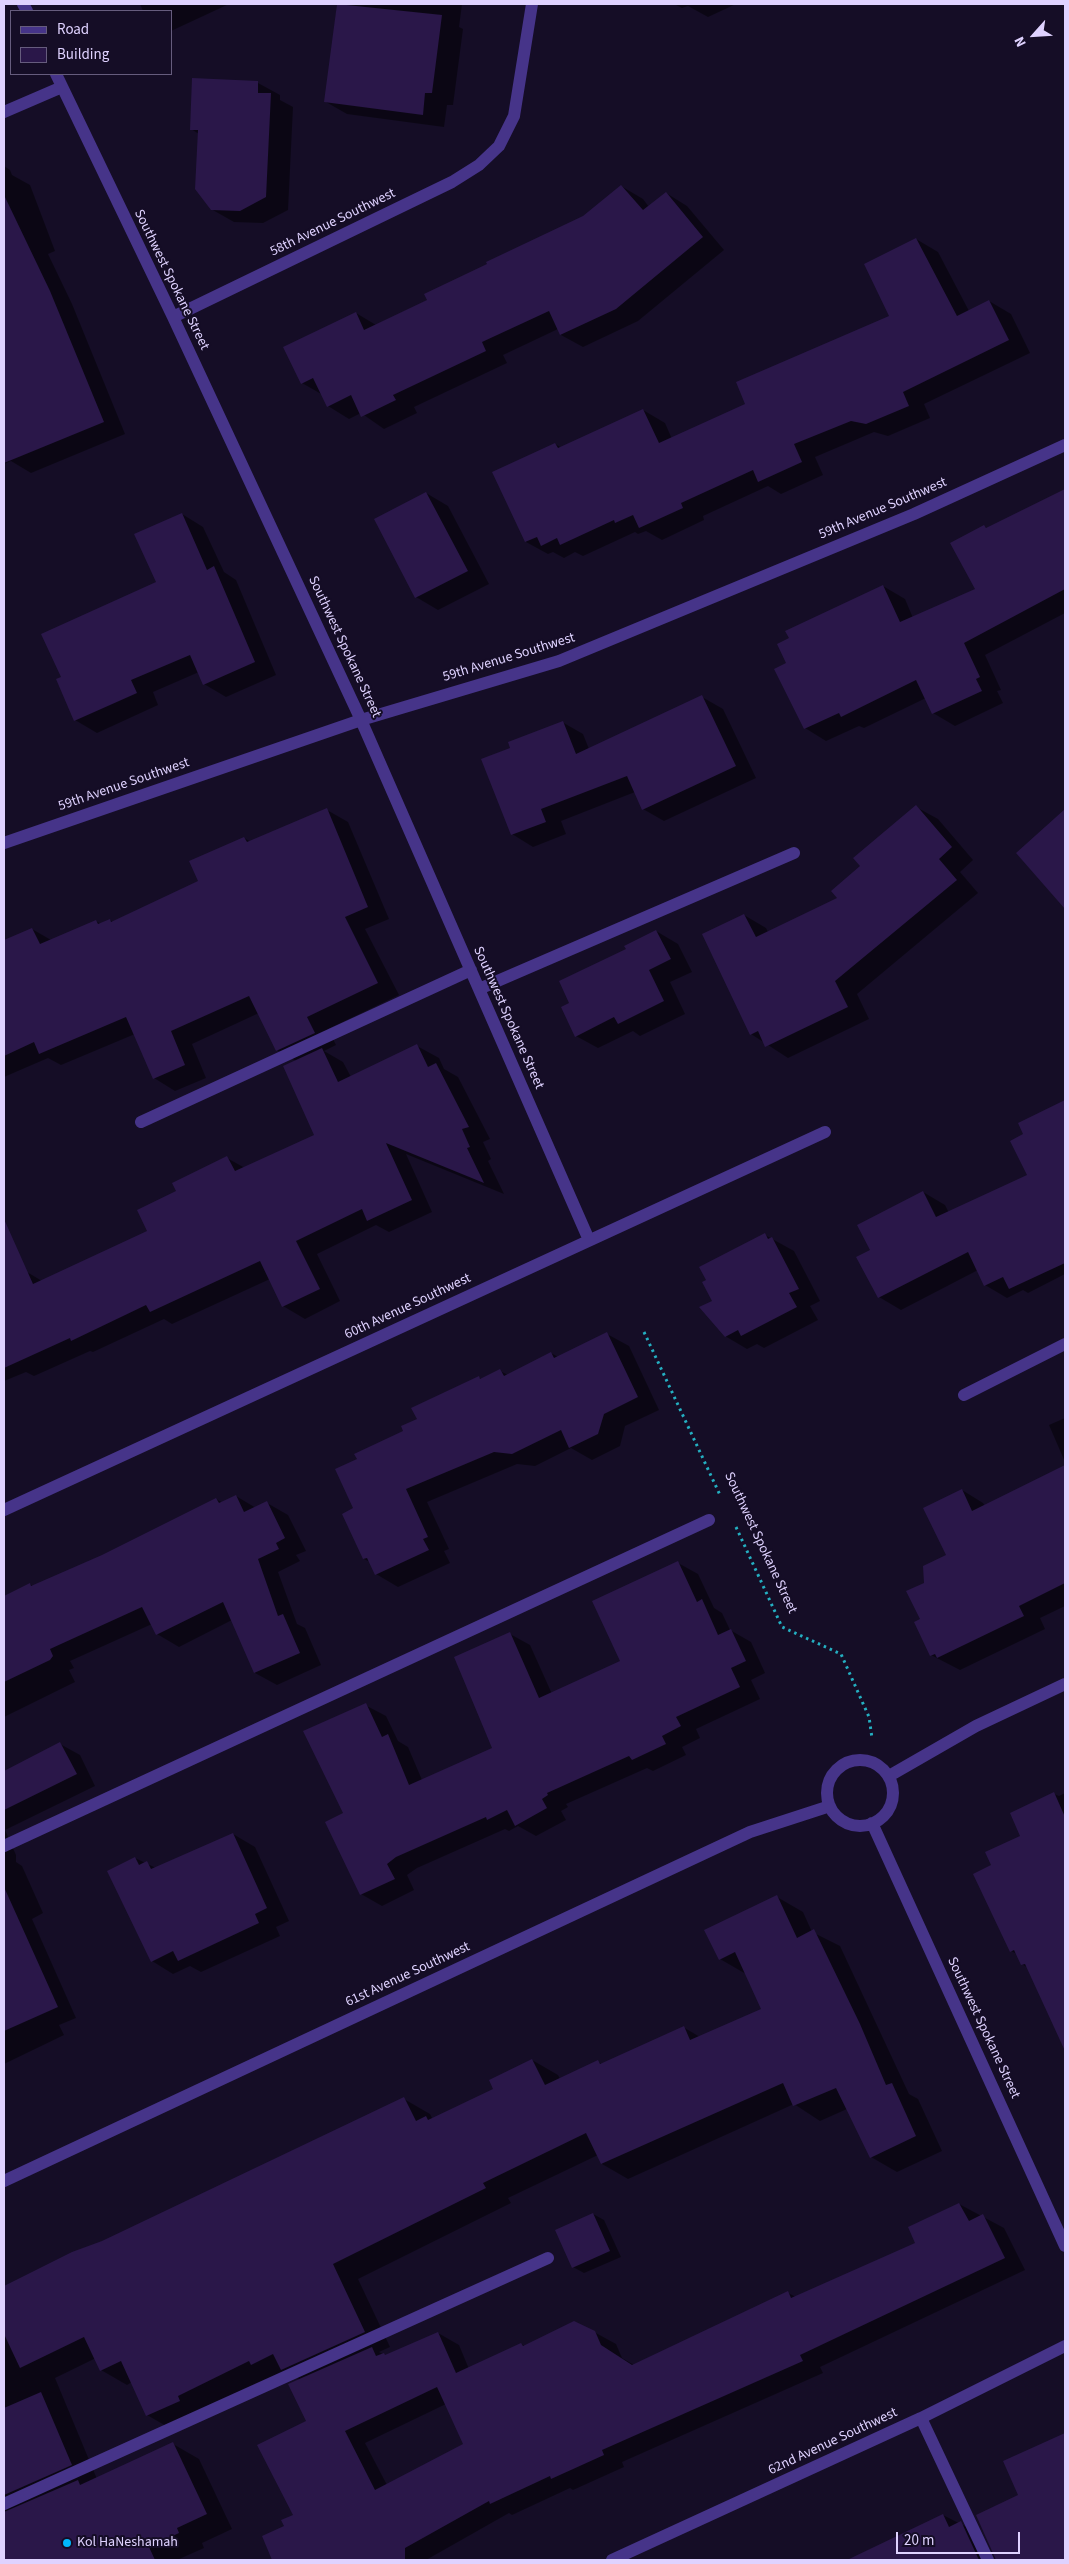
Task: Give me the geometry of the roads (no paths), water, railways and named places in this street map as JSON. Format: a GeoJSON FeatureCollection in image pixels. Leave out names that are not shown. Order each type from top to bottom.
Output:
{"type":"FeatureCollection","features":[{"type":"Feature","properties":{"kind":"street","name":"58th Avenue Southwest"},"geometry":{"type":"LineString","coordinates":[[173,317],[452,182],[479,165],[499,146],[514,116],[532,4]]}},
{"type":"Feature","properties":{"kind":"street","name":"Southwest Spokane Street"},"geometry":{"type":"LineString","coordinates":[[56,75],[173,317],[361,720],[589,1240]]}},
{"type":"Feature","properties":{"kind":"street"},"geometry":{"type":"LineString","coordinates":[[4,112],[62,87]]}},
{"type":"Feature","properties":{"kind":"street","name":"59th Avenue Southwest"},"geometry":{"type":"LineString","coordinates":[[4,842],[361,720],[559,661],[914,514],[1065,445]]}},
{"type":"Feature","properties":{"kind":"street"},"geometry":{"type":"LineString","coordinates":[[479,989],[794,854]]}},
{"type":"Feature","properties":{"kind":"street"},"geometry":{"type":"LineString","coordinates":[[141,1122],[471,970]]}},
{"type":"Feature","properties":{"kind":"street","name":"60th Avenue Southwest"},"geometry":{"type":"LineString","coordinates":[[4,1510],[825,1132]]}},
{"type":"Feature","properties":{"kind":"street"},"geometry":{"type":"LineString","coordinates":[[964,1395],[1065,1344]]}},
{"type":"Feature","properties":{"kind":"street"},"geometry":{"type":"LineString","coordinates":[[4,1846],[709,1520]]}},
{"type":"Feature","properties":{"kind":"street"},"geometry":{"type":"LineString","coordinates":[[889,1776],[976,1726],[1065,1684]]}},
{"type":"Feature","properties":{"kind":"street"},"geometry":{"type":"LineString","coordinates":[[867,1760],[876,1764],[889,1776],[893,1793],[891,1804],[885,1814],[872,1823],[855,1825],[836,1815],[830,1806],[828,1786],[838,1768],[847,1763],[867,1760]]}},
{"type":"Feature","properties":{"kind":"street","name":"61st Avenue Southwest"},"geometry":{"type":"LineString","coordinates":[[4,2181],[750,1832],[830,1806]]}},
{"type":"Feature","properties":{"kind":"street","name":"Southwest Spokane Street"},"geometry":{"type":"LineString","coordinates":[[872,1823],[1065,2246]]}},
{"type":"Feature","properties":{"kind":"street"},"geometry":{"type":"LineString","coordinates":[[4,2504],[548,2258]]}},
{"type":"Feature","properties":{"kind":"street","name":"62nd Avenue Southwest"},"geometry":{"type":"LineString","coordinates":[[612,2560],[921,2418],[1065,2346]]}},
{"type":"Feature","properties":{"kind":"street"},"geometry":{"type":"LineString","coordinates":[[921,2418],[988,2560]]}},
{"type":"Feature","properties":{"kind":"place","name":"Kol HaNeshamah"},"geometry":{"type":"Point","coordinates":[67,2543]}}]}
